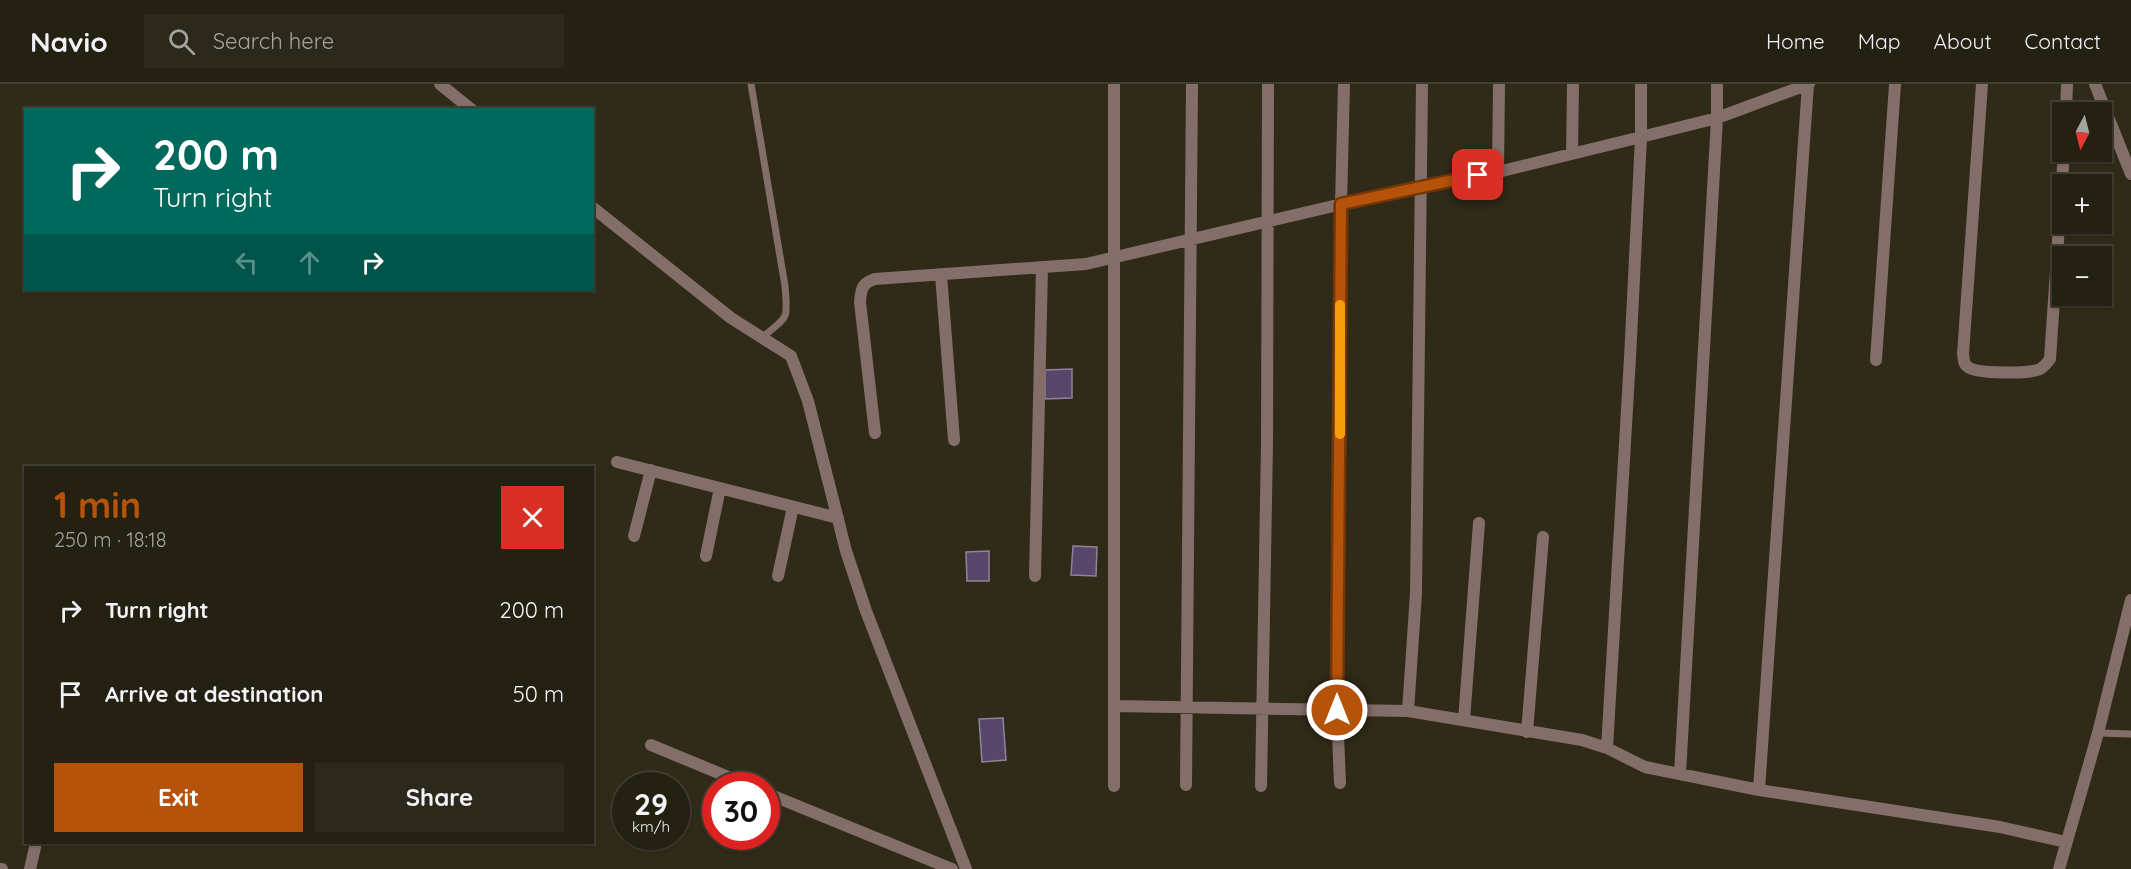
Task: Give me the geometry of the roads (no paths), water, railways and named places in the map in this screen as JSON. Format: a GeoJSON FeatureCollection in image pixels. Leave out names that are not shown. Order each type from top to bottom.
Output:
{"type":"FeatureCollection","features":[{"type":"Feature","properties":{"kind":"street"},"geometry":{"type":"LineString","coordinates":[[440,84],[469,108]]}},
{"type":"Feature","properties":{"kind":"street"},"geometry":{"type":"LineString","coordinates":[[1114,84],[1114,786]]}},
{"type":"Feature","properties":{"kind":"street"},"geometry":{"type":"LineString","coordinates":[[1186,785],[1192,84]]}},
{"type":"Feature","properties":{"kind":"street"},"geometry":{"type":"LineString","coordinates":[[1261,786],[1267,444],[1268,84]]}},
{"type":"Feature","properties":{"kind":"street"},"geometry":{"type":"LineString","coordinates":[[1340,783],[1337,710],[1344,84]]}},
{"type":"Feature","properties":{"kind":"street"},"geometry":{"type":"LineString","coordinates":[[1408,711],[1416,593],[1422,84]]}},
{"type":"Feature","properties":{"kind":"street"},"geometry":{"type":"LineString","coordinates":[[1498,84],[1498,172]]}},
{"type":"Feature","properties":{"kind":"street"},"geometry":{"type":"LineString","coordinates":[[1572,154],[1573,84]]}},
{"type":"Feature","properties":{"kind":"street"},"geometry":{"type":"LineString","coordinates":[[1607,748],[1630,358],[1641,137],[1641,84]]}},
{"type":"Feature","properties":{"kind":"street"},"geometry":{"type":"LineString","coordinates":[[1680,774],[1717,118],[1717,84]]}},
{"type":"Feature","properties":{"kind":"street"},"geometry":{"type":"LineString","coordinates":[[875,433],[860,302],[861,289],[867,282],[875,279],[1042,268],[1114,259],[1419,186],[1498,172],[1717,118],[1808,84],[1759,790]]}},
{"type":"Feature","properties":{"kind":"street"},"geometry":{"type":"LineString","coordinates":[[1876,360],[1895,84]]}},
{"type":"Feature","properties":{"kind":"street"},"geometry":{"type":"LineString","coordinates":[[1982,84],[1963,354],[1964,363],[1968,368],[1979,372],[2030,371],[2039,370],[2050,359],[2063,162]]}},
{"type":"Feature","properties":{"kind":"street"},"geometry":{"type":"LineString","coordinates":[[2066,102],[2067,84]]}},
{"type":"Feature","properties":{"kind":"street"},"geometry":{"type":"LineString","coordinates":[[2095,84],[2131,174]]}},
{"type":"Feature","properties":{"kind":"street"},"geometry":{"type":"LineString","coordinates":[[594,209],[731,318],[791,356],[808,401],[846,551],[866,611],[966,869]]}},
{"type":"Feature","properties":{"kind":"street"},"geometry":{"type":"LineString","coordinates":[[1035,576],[1042,268]]}},
{"type":"Feature","properties":{"kind":"street"},"geometry":{"type":"LineString","coordinates":[[940,275],[954,440]]}},
{"type":"Feature","properties":{"kind":"street"},"geometry":{"type":"LineString","coordinates":[[617,462],[838,518]]}},
{"type":"Feature","properties":{"kind":"street"},"geometry":{"type":"LineString","coordinates":[[634,536],[651,470]]}},
{"type":"Feature","properties":{"kind":"street"},"geometry":{"type":"LineString","coordinates":[[706,556],[720,488]]}},
{"type":"Feature","properties":{"kind":"street"},"geometry":{"type":"LineString","coordinates":[[778,576],[793,507]]}},
{"type":"Feature","properties":{"kind":"street"},"geometry":{"type":"LineString","coordinates":[[1464,720],[1479,523]]}},
{"type":"Feature","properties":{"kind":"street"},"geometry":{"type":"LineString","coordinates":[[1527,732],[1543,537]]}},
{"type":"Feature","properties":{"kind":"street"},"geometry":{"type":"LineString","coordinates":[[2059,869],[2098,733],[2131,600]]}},
{"type":"Feature","properties":{"kind":"street"},"geometry":{"type":"LineString","coordinates":[[1114,706],[1408,711],[1582,740],[1607,748],[1645,767],[1759,790],[2000,827],[2066,842]]}},
{"type":"Feature","properties":{"kind":"street"},"geometry":{"type":"LineString","coordinates":[[651,745],[716,772]]}},
{"type":"Feature","properties":{"kind":"street"},"geometry":{"type":"LineString","coordinates":[[780,799],[952,869]]}},
{"type":"Feature","properties":{"kind":"street"},"geometry":{"type":"LineString","coordinates":[[30,869],[36,844]]}},
{"type":"Feature","properties":{"kind":"lane"},"geometry":{"type":"LineString","coordinates":[[751,84],[787,310],[781,323],[763,337]]}},
{"type":"Feature","properties":{"kind":"lane"},"geometry":{"type":"LineString","coordinates":[[2098,733],[2131,734]]}}]}
